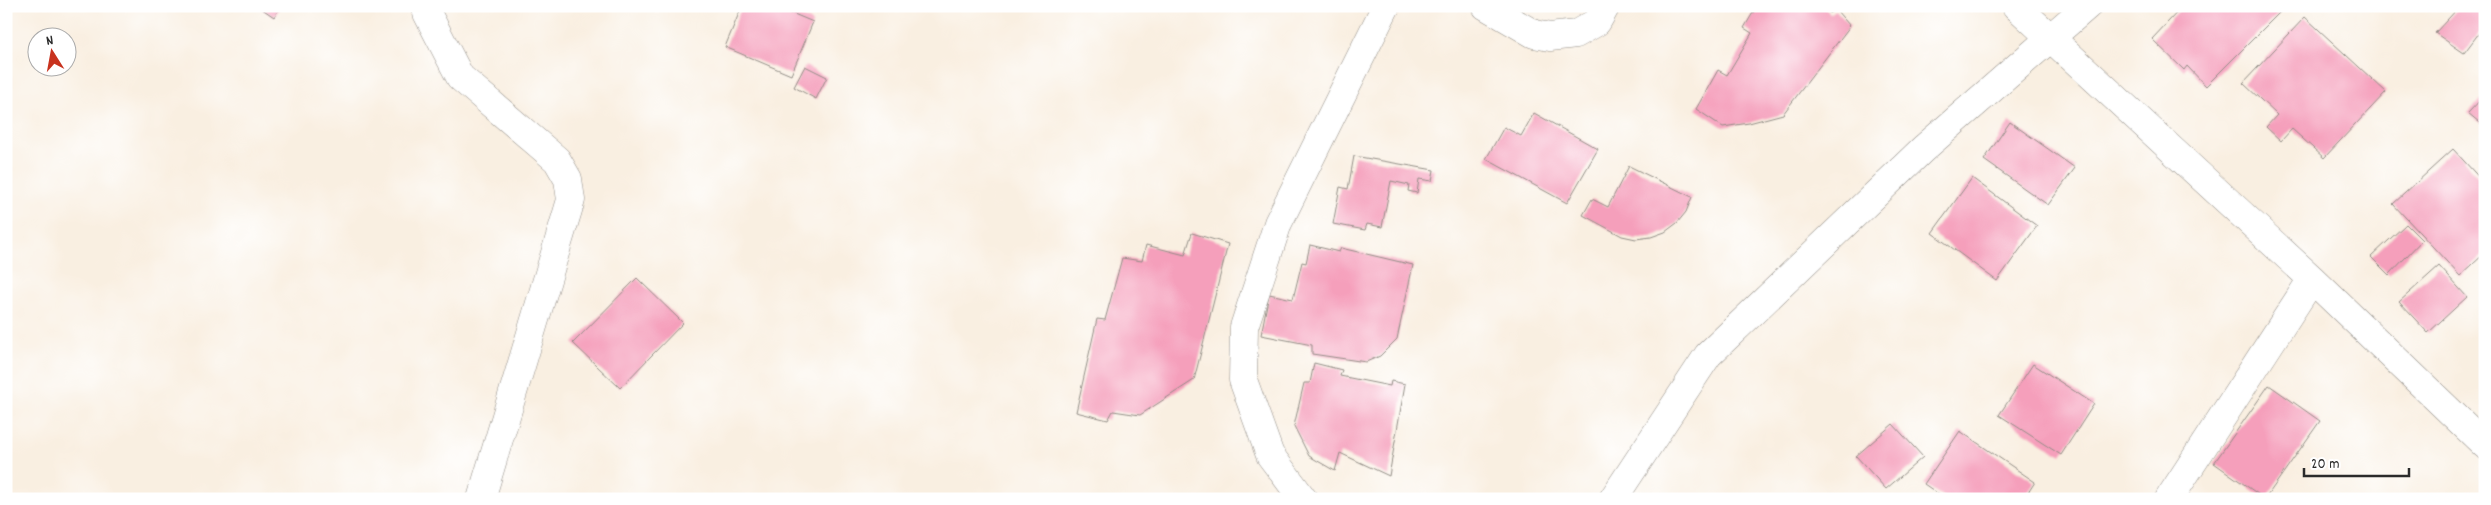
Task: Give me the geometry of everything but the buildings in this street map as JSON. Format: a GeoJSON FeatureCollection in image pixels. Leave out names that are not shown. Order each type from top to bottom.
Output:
{"type":"FeatureCollection","features":[{"type":"Feature","properties":{"kind":"street"},"geometry":{"type":"LineString","coordinates":[[426,6],[427,13],[460,77],[557,160],[568,179],[571,200],[480,499]]}},
{"type":"Feature","properties":{"kind":"street"},"geometry":{"type":"LineString","coordinates":[[1303,499],[1270,455],[1243,380],[1244,327],[1278,223],[1386,6]]}},
{"type":"Feature","properties":{"kind":"street"},"geometry":{"type":"LineString","coordinates":[[1486,6],[1534,34],[1550,37],[1576,34],[1597,22],[1606,6]]}},
{"type":"Feature","properties":{"kind":"street"},"geometry":{"type":"LineString","coordinates":[[2016,6],[2312,280],[2485,445]]}},
{"type":"Feature","properties":{"kind":"street"},"geometry":{"type":"LineString","coordinates":[[1613,499],[1708,355],[1923,149],[2087,6]]}},
{"type":"Feature","properties":{"kind":"street"},"geometry":{"type":"LineString","coordinates":[[2169,499],[2312,280]]}}]}
